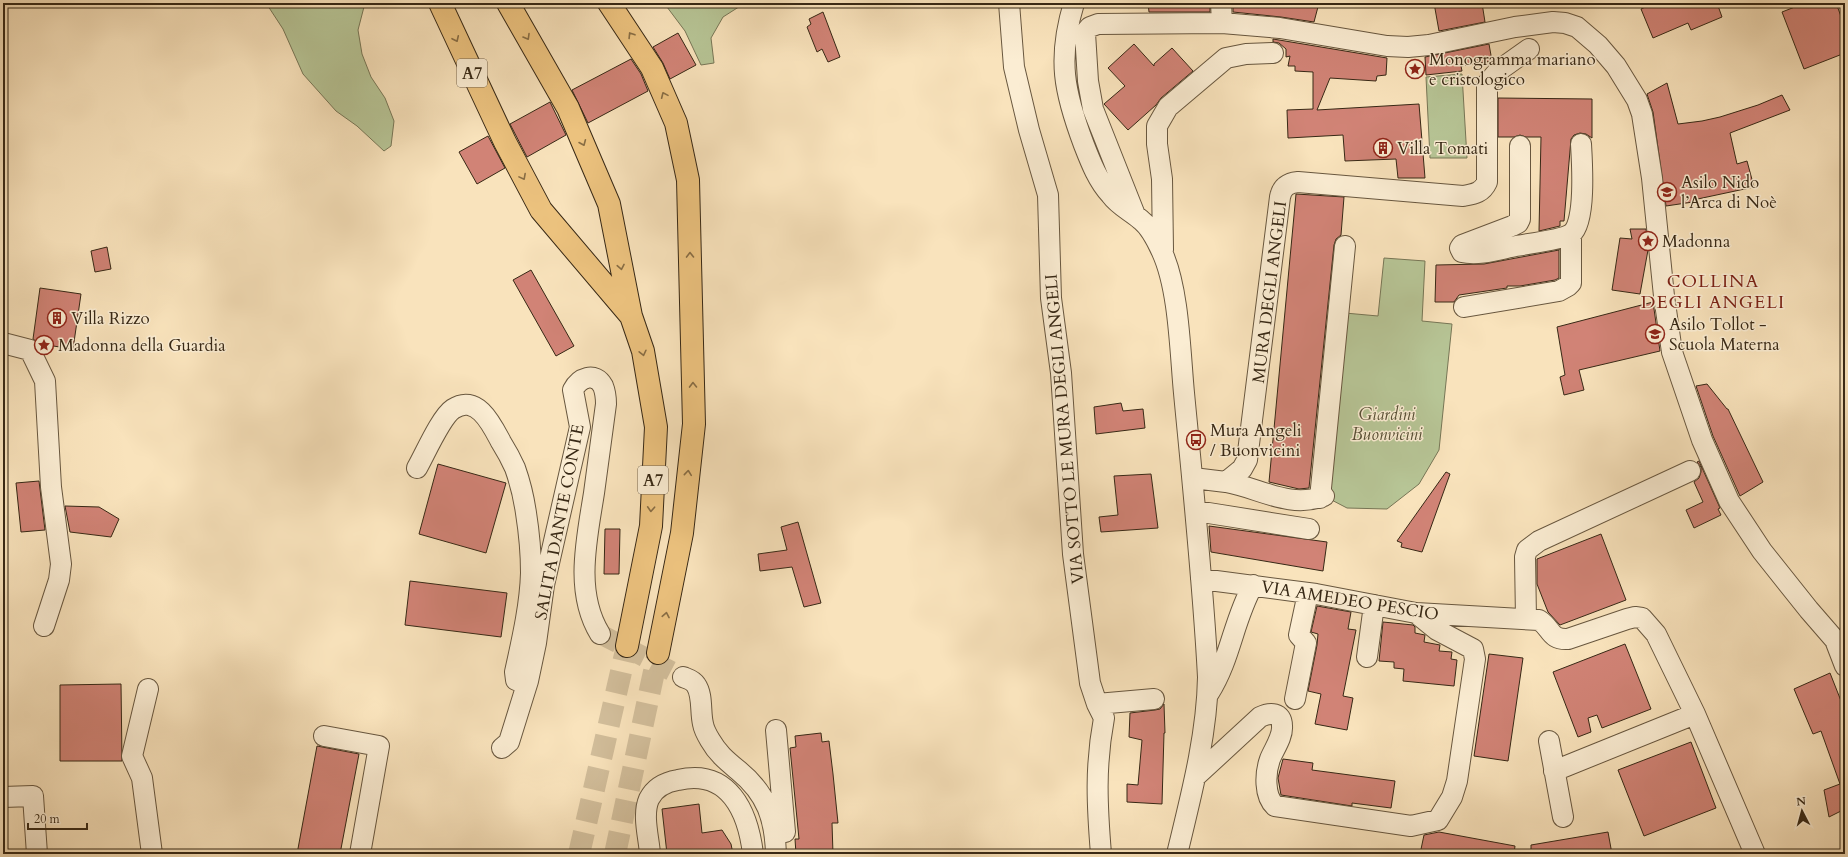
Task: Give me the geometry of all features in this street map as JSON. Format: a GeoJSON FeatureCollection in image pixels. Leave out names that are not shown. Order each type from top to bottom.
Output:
{"type":"FeatureCollection","features":[{"type":"Feature","properties":{"kind":"highway","name":"A7"},"geometry":{"type":"LineString","coordinates":[[440,3],[505,142],[541,210],[631,316]]}},
{"type":"Feature","properties":{"kind":"highway","name":"A7"},"geometry":{"type":"LineString","coordinates":[[508,3],[568,108],[609,204],[631,316],[643,351],[656,427],[650,526],[627,646]]}},
{"type":"Feature","properties":{"kind":"highway","name":"A7"},"geometry":{"type":"LineString","coordinates":[[609,3],[652,68],[676,123],[688,180],[694,424],[682,533],[658,653]]}},
{"type":"Feature","properties":{"kind":"street","name":"VIA SOTTO LE MURA DEGLI ANGELI"},"geometry":{"type":"LineString","coordinates":[[1009,3],[1014,66],[1029,130],[1048,195],[1051,298],[1061,373],[1073,554],[1090,683],[1097,704],[1104,718],[1098,750],[1097,806],[1101,854]]}},
{"type":"Feature","properties":{"kind":"street"},"geometry":{"type":"LineString","coordinates":[[1074,3],[1070,17],[1064,56],[1067,92],[1079,132],[1094,169],[1106,189],[1114,200],[1123,208],[1135,215],[1149,228],[1163,254],[1170,279],[1176,314],[1193,478],[1208,662],[1208,695],[1196,777],[1177,854]]}},
{"type":"Feature","properties":{"kind":"street"},"geometry":{"type":"LineString","coordinates":[[1221,3],[1222,23]]}},
{"type":"Feature","properties":{"kind":"street"},"geometry":{"type":"LineString","coordinates":[[1135,215],[1093,109],[1088,81],[1086,33],[1090,26],[1098,24],[1222,23],[1280,28],[1387,46],[1408,47],[1515,27],[1553,22],[1565,22],[1577,27],[1598,45],[1616,66],[1638,100],[1642,114],[1652,178],[1672,352],[1702,440],[1729,501],[1762,551],[1835,640],[1845,666]]}},
{"type":"Feature","properties":{"kind":"street","name":"MURA DEGLI ANGELI"},"geometry":{"type":"LineString","coordinates":[[1226,482],[1242,469],[1249,454],[1280,197],[1283,189],[1289,184],[1298,182],[1462,196],[1475,194],[1484,189],[1487,182],[1487,84],[1498,71],[1528,49]]}},
{"type":"Feature","properties":{"kind":"street"},"geometry":{"type":"LineString","coordinates":[[1163,254],[1162,179],[1158,144],[1158,126],[1168,107],[1226,58],[1246,54],[1273,53]]}},
{"type":"Feature","properties":{"kind":"street"},"geometry":{"type":"LineString","coordinates":[[1487,145],[1522,146],[1520,219],[1518,223],[1512,226],[1462,245],[1460,248],[1462,252],[1475,253],[1540,242],[1571,234],[1575,230],[1579,220],[1581,203],[1582,144]]}},
{"type":"Feature","properties":{"kind":"street"},"geometry":{"type":"LineString","coordinates":[[1464,307],[1559,290],[1568,286],[1571,283],[1571,234]]}},
{"type":"Feature","properties":{"kind":"street"},"geometry":{"type":"LineString","coordinates":[[1193,478],[1226,482],[1247,487],[1286,500],[1300,501],[1322,497],[1345,246]]}},
{"type":"Feature","properties":{"kind":"street"},"geometry":{"type":"LineString","coordinates":[[3,343],[30,350],[45,381],[52,487],[61,564],[59,580],[44,626]]}},
{"type":"Feature","properties":{"kind":"street","name":"SALITA DANTE CONTE"},"geometry":{"type":"LineString","coordinates":[[502,748],[509,742],[528,681],[536,643],[544,585],[580,427],[573,390],[580,380],[586,378],[596,379],[600,382],[606,398],[585,567],[587,603],[592,620],[600,634]]}},
{"type":"Feature","properties":{"kind":"street","name":"SALITA DANTE CONTE"},"geometry":{"type":"LineString","coordinates":[[417,468],[446,416],[454,408],[464,405],[475,407],[486,415],[516,470],[526,512],[531,574],[528,602],[515,672],[516,680],[523,683],[528,681]]}},
{"type":"Feature","properties":{"kind":"street"},"geometry":{"type":"LineString","coordinates":[[1526,619],[1525,557],[1527,550],[1539,541],[1690,471]]}},
{"type":"Feature","properties":{"kind":"street"},"geometry":{"type":"LineString","coordinates":[[1196,511],[1308,529]]}},
{"type":"Feature","properties":{"kind":"street","name":"VIA AMEDEO PESCIO"},"geometry":{"type":"LineString","coordinates":[[1201,579],[1308,593],[1416,613],[1539,620],[1544,623],[1550,633],[1556,637],[1568,639],[1627,619],[1636,617],[1642,618],[1656,634],[1695,714],[1755,854]]}},
{"type":"Feature","properties":{"kind":"street"},"geometry":{"type":"LineString","coordinates":[[1208,695],[1219,677],[1228,654],[1239,614],[1253,585]]}},
{"type":"Feature","properties":{"kind":"street"},"geometry":{"type":"LineString","coordinates":[[1295,699],[1306,643],[1299,635],[1308,593]]}},
{"type":"Feature","properties":{"kind":"street"},"geometry":{"type":"LineString","coordinates":[[1367,657],[1374,605]]}},
{"type":"Feature","properties":{"kind":"street"},"geometry":{"type":"LineString","coordinates":[[1196,777],[1260,717],[1267,713],[1274,713],[1280,719],[1283,727],[1270,760],[1268,771],[1267,793],[1269,801],[1275,806],[1411,826],[1438,820],[1452,797],[1458,781],[1475,660],[1473,649],[1437,630],[1416,613]]}},
{"type":"Feature","properties":{"kind":"street"},"geometry":{"type":"LineString","coordinates":[[683,677],[696,685],[703,725],[715,749],[722,758],[752,783],[770,810],[774,827],[776,854]]}},
{"type":"Feature","properties":{"kind":"street"},"geometry":{"type":"LineString","coordinates":[[152,854],[142,778],[132,756],[155,685]]}},
{"type":"Feature","properties":{"kind":"street"},"geometry":{"type":"LineString","coordinates":[[1097,704],[1154,699]]}},
{"type":"Feature","properties":{"kind":"street"},"geometry":{"type":"LineString","coordinates":[[1554,771],[1695,714]]}},
{"type":"Feature","properties":{"kind":"street"},"geometry":{"type":"LineString","coordinates":[[776,730],[788,854]]}},
{"type":"Feature","properties":{"kind":"street"},"geometry":{"type":"LineString","coordinates":[[324,736],[379,746],[360,854]]}},
{"type":"Feature","properties":{"kind":"street"},"geometry":{"type":"LineString","coordinates":[[1548,741],[1563,816]]}},
{"type":"Feature","properties":{"kind":"street"},"geometry":{"type":"LineString","coordinates":[[650,854],[646,812],[651,795],[665,783],[681,779],[694,778],[718,783],[732,795],[745,818],[753,854]]}},
{"type":"Feature","properties":{"kind":"street"},"geometry":{"type":"LineString","coordinates":[[3,797],[33,796],[37,854]]}},
{"type":"Feature","properties":{"kind":"green space"},"geometry":{"type":"Polygon","coordinates":[[[266,3],[365,3],[358,30],[362,54],[371,77],[385,98],[394,121],[391,146],[384,151],[357,126],[336,111],[303,74],[283,29],[266,3]]]}},
{"type":"Feature","properties":{"kind":"green space"},"geometry":{"type":"Polygon","coordinates":[[[664,3],[745,3],[723,17],[711,38],[714,63],[701,65],[685,31],[664,3]]]}},
{"type":"Feature","properties":{"kind":"green space"},"geometry":{"type":"Polygon","coordinates":[[[1462,74],[1467,158],[1430,158],[1426,77],[1462,74]]]}},
{"type":"Feature","properties":{"kind":"green space","name":"Giardini Buonvicini"},"geometry":{"type":"Polygon","coordinates":[[[1384,258],[1425,261],[1422,321],[1452,324],[1439,450],[1419,484],[1387,509],[1347,508],[1324,496],[1345,313],[1378,316],[1384,258]]]}},
{"type":"Feature","properties":{"kind":"building"},"geometry":{"type":"Polygon","coordinates":[[[1148,3],[1210,3],[1210,12],[1149,12],[1148,3]]]}},
{"type":"Feature","properties":{"kind":"building"},"geometry":{"type":"Polygon","coordinates":[[[1233,3],[1319,3],[1314,22],[1233,12],[1233,3]]]}},
{"type":"Feature","properties":{"kind":"building"},"geometry":{"type":"Polygon","coordinates":[[[1434,3],[1482,3],[1485,22],[1439,31],[1434,3]]]}},
{"type":"Feature","properties":{"kind":"building"},"geometry":{"type":"Polygon","coordinates":[[[1654,3],[1717,3],[1722,17],[1691,30],[1688,23],[1653,38],[1641,9],[1654,3]]]}},
{"type":"Feature","properties":{"kind":"building"},"geometry":{"type":"Polygon","coordinates":[[[1805,3],[1836,3],[1845,27],[1845,53],[1804,69],[1782,12],[1805,3]]]}},
{"type":"Feature","properties":{"kind":"building"},"geometry":{"type":"Polygon","coordinates":[[[823,12],[840,57],[828,62],[822,49],[817,52],[807,27],[811,24],[809,19],[823,12]]]}},
{"type":"Feature","properties":{"kind":"building"},"geometry":{"type":"Polygon","coordinates":[[[678,33],[696,65],[670,79],[663,63],[653,47],[678,33]]]}},
{"type":"Feature","properties":{"kind":"building","name":"Villa Tomati"},"geometry":{"type":"Polygon","coordinates":[[[1273,39],[1387,58],[1386,75],[1377,76],[1376,81],[1330,78],[1317,110],[1419,104],[1425,178],[1398,178],[1396,159],[1345,161],[1343,135],[1288,138],[1287,110],[1313,109],[1313,72],[1295,71],[1295,66],[1288,66],[1290,56],[1286,57],[1286,49],[1279,43],[1273,42],[1273,39]]]}},
{"type":"Feature","properties":{"kind":"building"},"geometry":{"type":"Polygon","coordinates":[[[1134,44],[1154,66],[1154,64],[1172,48],[1193,71],[1161,98],[1156,105],[1128,130],[1104,104],[1125,86],[1108,68],[1134,44]]]}},
{"type":"Feature","properties":{"kind":"building"},"geometry":{"type":"Polygon","coordinates":[[[1489,44],[1492,61],[1461,66],[1462,71],[1426,75],[1425,57],[1489,44]]]}},
{"type":"Feature","properties":{"kind":"building"},"geometry":{"type":"Polygon","coordinates":[[[631,59],[641,74],[648,91],[588,123],[572,90],[631,59]]]}},
{"type":"Feature","properties":{"kind":"building"},"geometry":{"type":"Polygon","coordinates":[[[1667,83],[1678,124],[1720,117],[1758,105],[1782,95],[1790,110],[1730,133],[1737,164],[1747,161],[1754,187],[1693,200],[1693,202],[1666,206],[1653,112],[1647,94],[1667,83]]]}},
{"type":"Feature","properties":{"kind":"building"},"geometry":{"type":"Polygon","coordinates":[[[1498,98],[1592,99],[1592,138],[1586,134],[1580,133],[1574,135],[1571,139],[1564,221],[1560,221],[1560,226],[1539,231],[1541,137],[1526,137],[1520,135],[1514,137],[1498,137],[1498,98]]]}},
{"type":"Feature","properties":{"kind":"building"},"geometry":{"type":"Polygon","coordinates":[[[550,102],[566,135],[527,157],[510,124],[550,102]]]}},
{"type":"Feature","properties":{"kind":"building"},"geometry":{"type":"Polygon","coordinates":[[[488,136],[505,168],[477,184],[459,152],[488,136]]]}},
{"type":"Feature","properties":{"kind":"building"},"geometry":{"type":"Polygon","coordinates":[[[1296,194],[1344,197],[1341,235],[1336,239],[1334,245],[1309,488],[1299,489],[1269,482],[1296,194]]]}},
{"type":"Feature","properties":{"kind":"building"},"geometry":{"type":"Polygon","coordinates":[[[1630,229],[1646,229],[1648,250],[1640,294],[1612,290],[1620,238],[1632,239],[1630,229]]]}},
{"type":"Feature","properties":{"kind":"building"},"geometry":{"type":"Polygon","coordinates":[[[107,247],[111,269],[95,272],[91,251],[107,247]]]}},
{"type":"Feature","properties":{"kind":"building"},"geometry":{"type":"Polygon","coordinates":[[[1559,250],[1559,278],[1555,280],[1520,286],[1507,286],[1507,288],[1459,295],[1454,302],[1435,302],[1436,265],[1484,264],[1559,250]]]}},
{"type":"Feature","properties":{"kind":"building"},"geometry":{"type":"Polygon","coordinates":[[[531,270],[574,346],[556,356],[513,280],[531,270]]]}},
{"type":"Feature","properties":{"kind":"building","name":"Villa Rizzo"},"geometry":{"type":"Polygon","coordinates":[[[40,288],[81,294],[73,349],[40,344],[33,339],[40,288]]]}},
{"type":"Feature","properties":{"kind":"building"},"geometry":{"type":"Polygon","coordinates":[[[1653,302],[1660,351],[1579,370],[1584,390],[1564,395],[1560,377],[1565,375],[1557,327],[1653,302]]]}},
{"type":"Feature","properties":{"kind":"building"},"geometry":{"type":"Polygon","coordinates":[[[1707,384],[1728,409],[1763,482],[1740,496],[1713,436],[1696,386],[1707,384]]]}},
{"type":"Feature","properties":{"kind":"building"},"geometry":{"type":"Polygon","coordinates":[[[1121,403],[1123,411],[1143,409],[1145,428],[1096,434],[1094,407],[1121,403]]]}},
{"type":"Feature","properties":{"kind":"building"},"geometry":{"type":"Polygon","coordinates":[[[1699,461],[1720,508],[1718,509],[1721,515],[1694,528],[1686,510],[1703,502],[1694,482],[1699,478],[1701,472],[1701,467],[1697,462],[1699,461]]]}},
{"type":"Feature","properties":{"kind":"building"},"geometry":{"type":"Polygon","coordinates":[[[438,464],[506,483],[486,553],[419,534],[438,464]]]}},
{"type":"Feature","properties":{"kind":"building"},"geometry":{"type":"Polygon","coordinates":[[[1446,472],[1450,474],[1422,552],[1401,547],[1402,543],[1397,541],[1446,472]]]}},
{"type":"Feature","properties":{"kind":"building"},"geometry":{"type":"Polygon","coordinates":[[[1151,474],[1158,528],[1101,532],[1099,517],[1118,515],[1114,476],[1151,474]]]}},
{"type":"Feature","properties":{"kind":"building"},"geometry":{"type":"Polygon","coordinates":[[[39,481],[45,530],[21,532],[16,483],[39,481]]]}},
{"type":"Feature","properties":{"kind":"building"},"geometry":{"type":"Polygon","coordinates":[[[65,506],[99,507],[119,519],[111,537],[70,532],[65,506]]]}},
{"type":"Feature","properties":{"kind":"building"},"geometry":{"type":"Polygon","coordinates":[[[798,522],[821,603],[804,607],[792,567],[760,571],[758,554],[787,550],[781,527],[798,522]]]}},
{"type":"Feature","properties":{"kind":"building"},"geometry":{"type":"Polygon","coordinates":[[[1209,526],[1327,542],[1323,571],[1211,552],[1209,526]]]}},
{"type":"Feature","properties":{"kind":"building"},"geometry":{"type":"Polygon","coordinates":[[[605,529],[620,529],[619,574],[604,574],[605,529]]]}},
{"type":"Feature","properties":{"kind":"building"},"geometry":{"type":"Polygon","coordinates":[[[1601,534],[1626,600],[1560,625],[1548,612],[1537,584],[1537,559],[1601,534]]]}},
{"type":"Feature","properties":{"kind":"building"},"geometry":{"type":"Polygon","coordinates":[[[410,581],[507,593],[501,637],[405,625],[410,581]]]}},
{"type":"Feature","properties":{"kind":"building"},"geometry":{"type":"Polygon","coordinates":[[[1317,606],[1351,612],[1348,629],[1356,630],[1343,696],[1353,698],[1347,730],[1315,724],[1321,694],[1308,691],[1317,645],[1318,634],[1311,632],[1317,606]]]}},
{"type":"Feature","properties":{"kind":"building"},"geometry":{"type":"Polygon","coordinates":[[[1383,622],[1413,625],[1415,627],[1415,633],[1425,635],[1424,642],[1440,645],[1439,651],[1452,652],[1451,659],[1457,660],[1454,686],[1403,681],[1404,669],[1394,668],[1394,662],[1379,661],[1383,622]]]}},
{"type":"Feature","properties":{"kind":"building"},"geometry":{"type":"Polygon","coordinates":[[[1625,644],[1651,709],[1602,728],[1597,715],[1588,718],[1591,732],[1578,737],[1553,672],[1625,644]]]}},
{"type":"Feature","properties":{"kind":"building"},"geometry":{"type":"Polygon","coordinates":[[[1489,654],[1523,658],[1508,761],[1474,756],[1489,654]]]}},
{"type":"Feature","properties":{"kind":"building"},"geometry":{"type":"Polygon","coordinates":[[[1830,673],[1845,711],[1845,809],[1829,817],[1824,790],[1840,784],[1821,731],[1813,734],[1794,689],[1830,673]]]}},
{"type":"Feature","properties":{"kind":"building"},"geometry":{"type":"Polygon","coordinates":[[[121,684],[122,761],[60,761],[60,685],[121,684]]]}},
{"type":"Feature","properties":{"kind":"building"},"geometry":{"type":"Polygon","coordinates":[[[1164,704],[1165,733],[1162,804],[1127,802],[1127,784],[1138,785],[1142,740],[1129,737],[1130,713],[1160,709],[1164,704]]]}},
{"type":"Feature","properties":{"kind":"building"},"geometry":{"type":"Polygon","coordinates":[[[821,733],[822,742],[829,741],[838,823],[832,823],[833,854],[796,854],[795,839],[799,839],[790,748],[796,747],[795,736],[821,733]]]}},
{"type":"Feature","properties":{"kind":"building"},"geometry":{"type":"Polygon","coordinates":[[[1691,742],[1716,808],[1644,836],[1618,770],[1691,742]]]}},
{"type":"Feature","properties":{"kind":"building"},"geometry":{"type":"Polygon","coordinates":[[[317,746],[359,754],[340,854],[297,854],[317,746]]]}},
{"type":"Feature","properties":{"kind":"building"},"geometry":{"type":"Polygon","coordinates":[[[1283,759],[1313,763],[1312,770],[1395,781],[1391,808],[1352,803],[1352,806],[1281,795],[1278,778],[1283,759]]]}},
{"type":"Feature","properties":{"kind":"building"},"geometry":{"type":"Polygon","coordinates":[[[699,804],[702,833],[722,830],[731,844],[733,854],[667,854],[662,809],[699,804]]]}},
{"type":"Feature","properties":{"kind":"building"},"geometry":{"type":"Polygon","coordinates":[[[1439,832],[1515,846],[1514,854],[1420,854],[1424,835],[1439,832]]]}},
{"type":"Feature","properties":{"kind":"building"},"geometry":{"type":"Polygon","coordinates":[[[1608,832],[1612,854],[1531,854],[1531,845],[1608,832]]]}},
{"type":"Feature","properties":{"kind":"tunnel"},"geometry":{"type":"LineString","coordinates":[[600,634],[683,677]]}},
{"type":"Feature","properties":{"kind":"tunnel"},"geometry":{"type":"LineString","coordinates":[[579,854],[627,646]]}},
{"type":"Feature","properties":{"kind":"tunnel"},"geometry":{"type":"LineString","coordinates":[[615,854],[658,653]]}},
{"type":"Feature","properties":{"kind":"place","name":"Monogramma mariano e cristologico"},"geometry":{"type":"Point","coordinates":[1415,69]}},
{"type":"Feature","properties":{"kind":"place","name":"Villa Tomati"},"geometry":{"type":"Point","coordinates":[1383,148]}},
{"type":"Feature","properties":{"kind":"place","name":"Asilo Nido l’Arca di Noè"},"geometry":{"type":"Point","coordinates":[1667,192]}},
{"type":"Feature","properties":{"kind":"place","name":"Madonna"},"geometry":{"type":"Point","coordinates":[1648,241]}},
{"type":"Feature","properties":{"kind":"place","name":"Villa Rizzo"},"geometry":{"type":"Point","coordinates":[57,318]}},
{"type":"Feature","properties":{"kind":"place","name":"Asilo Tollot - Scuola Materna"},"geometry":{"type":"Point","coordinates":[1655,334]}},
{"type":"Feature","properties":{"kind":"place","name":"Madonna della Guardia"},"geometry":{"type":"Point","coordinates":[44,345]}},
{"type":"Feature","properties":{"kind":"place","name":"Mura Angeli / Buonvicini"},"geometry":{"type":"Point","coordinates":[1196,440]}},
{"type":"Feature","properties":{"kind":"district","name":"COLLINA DEGLI ANGELI"},"geometry":{"type":"Point","coordinates":[1713,291]}}]}
